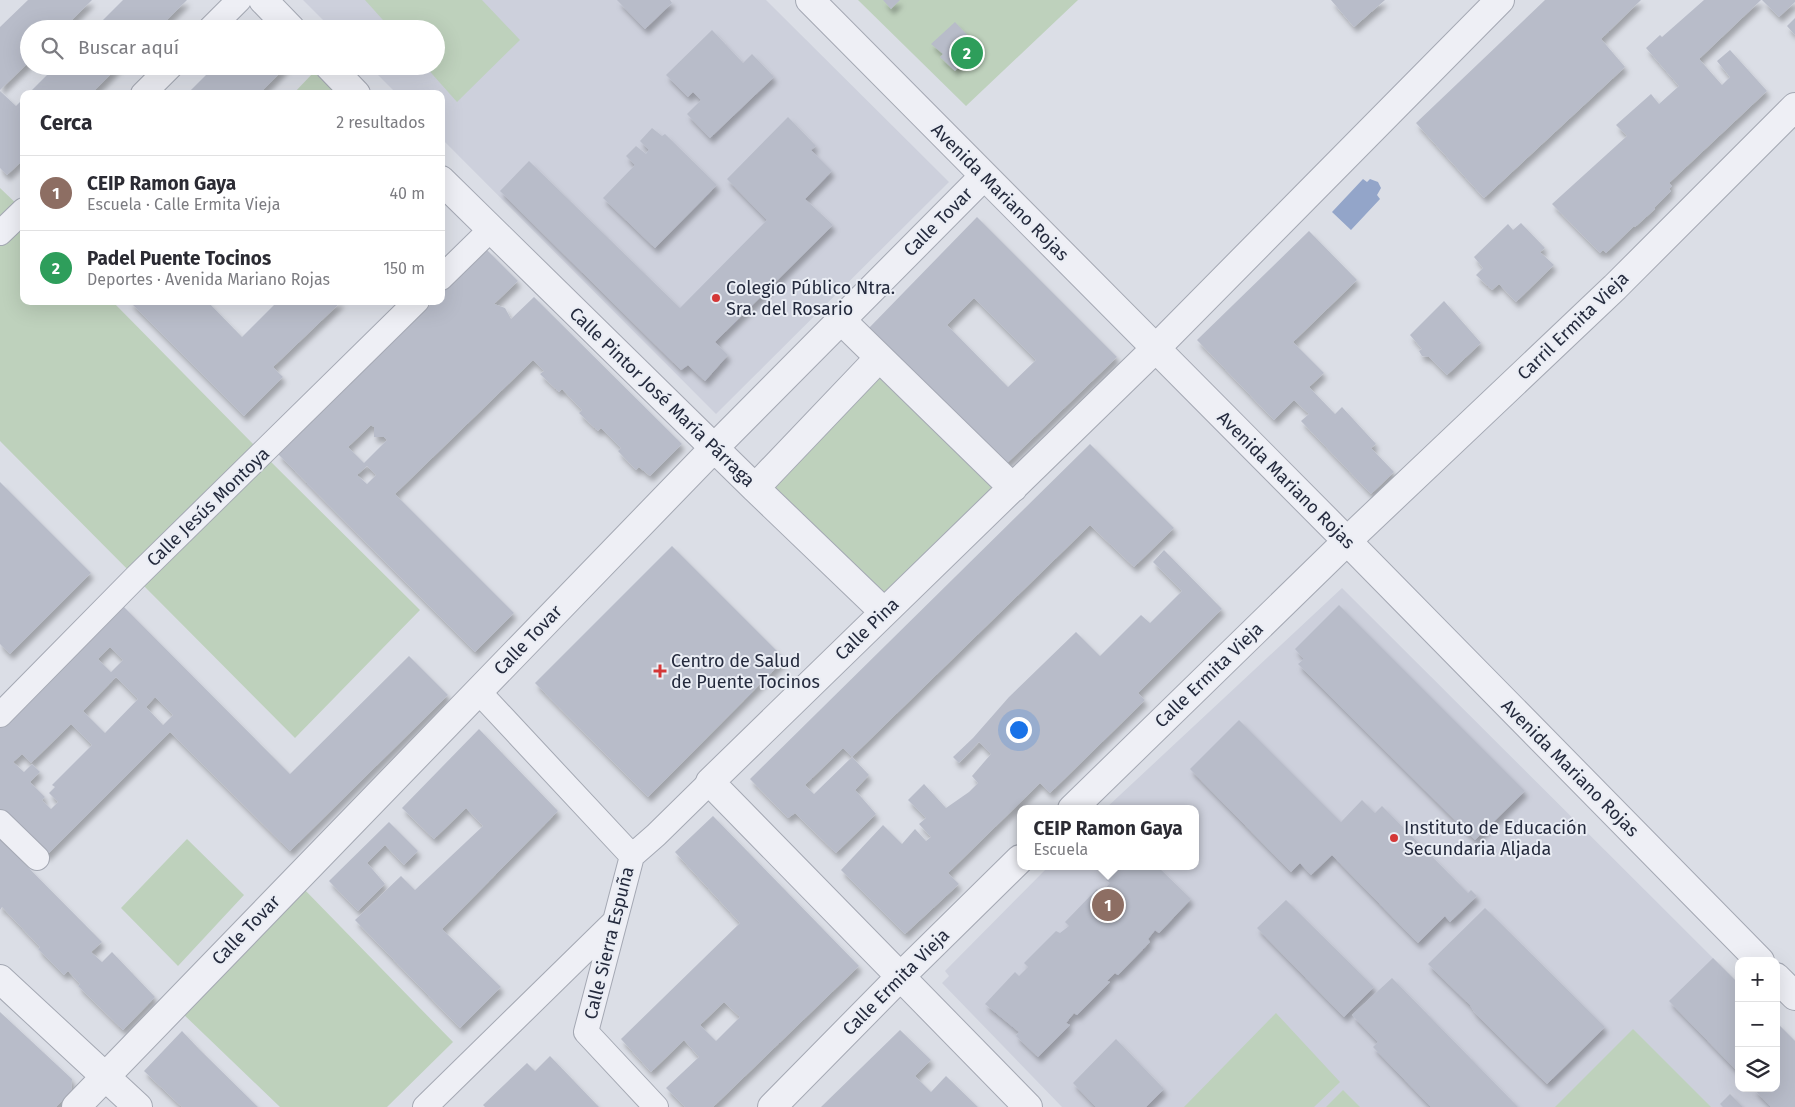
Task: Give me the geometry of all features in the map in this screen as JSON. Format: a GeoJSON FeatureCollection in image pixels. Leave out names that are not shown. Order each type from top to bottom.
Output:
{"type":"FeatureCollection","features":[{"type":"Feature","properties":{"kind":"street"},"geometry":{"type":"LineString","coordinates":[[219,20],[239,0]]}},
{"type":"Feature","properties":{"kind":"street"},"geometry":{"type":"LineString","coordinates":[[263,0],[283,20]]}},
{"type":"Feature","properties":{"kind":"street","name":"Avenida Mariano Rojas"},"geometry":{"type":"LineString","coordinates":[[810,0],[1347,540],[1756,957]]}},
{"type":"Feature","properties":{"kind":"street","name":"Calle Pina"},"geometry":{"type":"LineString","coordinates":[[710,782],[1156,348],[1500,0]]}},
{"type":"Feature","properties":{"kind":"street"},"geometry":{"type":"LineString","coordinates":[[147,90],[162,75]]}},
{"type":"Feature","properties":{"kind":"street"},"geometry":{"type":"LineString","coordinates":[[338,75],[352,90]]}},
{"type":"Feature","properties":{"kind":"street","name":"Carril Ermita Vieja"},"geometry":{"type":"LineString","coordinates":[[1347,540],[1614,287],[1795,107]]}},
{"type":"Feature","properties":{"kind":"street","name":"Calle Tovar"},"geometry":{"type":"LineString","coordinates":[[76,1107],[714,448],[984,176]]}},
{"type":"Feature","properties":{"kind":"street","name":"Calle Pintor José María Párraga"},"geometry":{"type":"LineString","coordinates":[[445,184],[884,612]]}},
{"type":"Feature","properties":{"kind":"street"},"geometry":{"type":"LineString","coordinates":[[0,233],[20,214]]}},
{"type":"Feature","properties":{"kind":"street"},"geometry":{"type":"LineString","coordinates":[[445,274],[490,229]]}},
{"type":"Feature","properties":{"kind":"street","name":"Calle Jesús Montoya"},"geometry":{"type":"LineString","coordinates":[[0,715],[135,578],[414,305]]}},
{"type":"Feature","properties":{"kind":"street"},"geometry":{"type":"LineString","coordinates":[[841,320],[1013,488]]}},
{"type":"Feature","properties":{"kind":"street"},"geometry":{"type":"LineString","coordinates":[[755,488],[879,358]]}},
{"type":"Feature","properties":{"kind":"street","name":"Calle Ermita Vieja"},"geometry":{"type":"LineString","coordinates":[[1076,805],[1347,540]]}},
{"type":"Feature","properties":{"kind":"street","name":"Calle Sierra Espuña"},"geometry":{"type":"LineString","coordinates":[[478,691],[632,856],[586,1032],[656,1107]]}},
{"type":"Feature","properties":{"kind":"street"},"geometry":{"type":"LineString","coordinates":[[632,856],[710,782],[1028,1107]]}},
{"type":"Feature","properties":{"kind":"street"},"geometry":{"type":"LineString","coordinates":[[0,822],[37,858]]}},
{"type":"Feature","properties":{"kind":"street","name":"Calle Ermita Vieja"},"geometry":{"type":"LineString","coordinates":[[772,1107],[1017,862]]}},
{"type":"Feature","properties":{"kind":"street"},"geometry":{"type":"LineString","coordinates":[[425,1107],[615,920]]}},
{"type":"Feature","properties":{"kind":"street"},"geometry":{"type":"LineString","coordinates":[[0,979],[138,1107]]}},
{"type":"Feature","properties":{"kind":"street"},"geometry":{"type":"LineString","coordinates":[[1780,981],[1795,996]]}},
{"type":"Feature","properties":{"kind":"shaded area","name":"Colegio Público Ntra. Sra. del Rosario"},"geometry":{"type":"Polygon","coordinates":[[[303,0],[766,0],[949,182],[716,414],[445,142],[445,90],[393,90],[378,75],[445,75],[445,20],[323,20],[303,0]]]}},
{"type":"Feature","properties":{"kind":"shaded area","name":"Instituto de Educación Secundaria Aljada"},"geometry":{"type":"Polygon","coordinates":[[[1342,588],[1735,980],[1735,1092],[1780,1092],[1780,1026],[1795,1041],[1795,1107],[1062,1107],[942,983],[949,976],[945,971],[1045,870],[1199,870],[1199,805],[1109,805],[1342,588]]]}},
{"type":"Feature","properties":{"kind":"green space"},"geometry":{"type":"Polygon","coordinates":[[[365,0],[482,0],[520,40],[457,102],[433,75],[445,75],[445,20],[383,20],[365,0]]]}},
{"type":"Feature","properties":{"kind":"green space"},"geometry":{"type":"Polygon","coordinates":[[[858,0],[1078,0],[966,106],[858,0]]]}},
{"type":"Feature","properties":{"kind":"green space"},"geometry":{"type":"Polygon","coordinates":[[[311,75],[317,75],[332,90],[297,90],[311,75]]]}},
{"type":"Feature","properties":{"kind":"green space"},"geometry":{"type":"Polygon","coordinates":[[[0,188],[20,207],[20,305],[116,305],[420,610],[295,738],[0,441],[0,188]]]}},
{"type":"Feature","properties":{"kind":"green space"},"geometry":{"type":"Polygon","coordinates":[[[879,358],[1013,488],[884,612],[755,488],[879,358]]]}},
{"type":"Feature","properties":{"kind":"green space"},"geometry":{"type":"Polygon","coordinates":[[[187,839],[244,895],[178,966],[121,908],[187,839]]]}},
{"type":"Feature","properties":{"kind":"green space"},"geometry":{"type":"Polygon","coordinates":[[[302,887],[453,1042],[387,1107],[280,1107],[180,1011],[302,887]]]}},
{"type":"Feature","properties":{"kind":"green space"},"geometry":{"type":"Polygon","coordinates":[[[1276,1013],[1340,1082],[1314,1107],[1184,1107],[1276,1013]]]}},
{"type":"Feature","properties":{"kind":"green space"},"geometry":{"type":"Polygon","coordinates":[[[1633,1029],[1711,1107],[1555,1107],[1633,1029]]]}},
{"type":"Feature","properties":{"kind":"green space"},"geometry":{"type":"Polygon","coordinates":[[[1343,1090],[1360,1107],[1326,1107],[1343,1090]]]}},
{"type":"Feature","properties":{"kind":"water"},"geometry":{"type":"Polygon","coordinates":[[[1363,179],[1367,182],[1370,179],[1378,182],[1381,188],[1377,195],[1380,199],[1351,230],[1332,212],[1363,179]]]}},
{"type":"Feature","properties":{"kind":"building"},"geometry":{"type":"Polygon","coordinates":[[[28,0],[92,0],[72,20],[20,20],[20,71],[0,90],[0,27],[28,0]]]}},
{"type":"Feature","properties":{"kind":"building"},"geometry":{"type":"Polygon","coordinates":[[[123,0],[187,0],[167,20],[103,20],[123,0]]]}},
{"type":"Feature","properties":{"kind":"building"},"geometry":{"type":"Polygon","coordinates":[[[617,0],[670,0],[672,3],[645,29],[617,0]]]}},
{"type":"Feature","properties":{"kind":"building"},"geometry":{"type":"Polygon","coordinates":[[[883,0],[900,0],[891,9],[883,0]]]}},
{"type":"Feature","properties":{"kind":"building"},"geometry":{"type":"Polygon","coordinates":[[[1331,0],[1385,0],[1354,27],[1331,0]]]}},
{"type":"Feature","properties":{"kind":"building"},"geometry":{"type":"Polygon","coordinates":[[[1545,0],[1641,0],[1601,39],[1625,67],[1484,198],[1416,123],[1545,0]]]}},
{"type":"Feature","properties":{"kind":"building"},"geometry":{"type":"Polygon","coordinates":[[[1704,0],[1761,0],[1699,59],[1722,85],[1730,77],[1717,61],[1730,50],[1767,91],[1669,183],[1672,186],[1669,189],[1671,191],[1655,209],[1606,253],[1603,250],[1600,253],[1552,204],[1627,136],[1616,125],[1651,94],[1659,104],[1679,86],[1646,48],[1660,35],[1662,37],[1704,0]]]}},
{"type":"Feature","properties":{"kind":"building"},"geometry":{"type":"Polygon","coordinates":[[[1762,0],[1795,0],[1795,2],[1779,17],[1762,0]]]}},
{"type":"Feature","properties":{"kind":"building"},"geometry":{"type":"Polygon","coordinates":[[[1795,18],[1795,35],[1787,26],[1795,18]]]}},
{"type":"Feature","properties":{"kind":"building"},"geometry":{"type":"Polygon","coordinates":[[[955,22],[976,44],[966,54],[968,56],[955,71],[940,57],[943,54],[931,44],[955,22]]]}},
{"type":"Feature","properties":{"kind":"building"},"geometry":{"type":"Polygon","coordinates":[[[712,30],[743,63],[752,54],[774,77],[710,138],[687,114],[701,100],[693,92],[688,97],[666,75],[712,30]]]}},
{"type":"Feature","properties":{"kind":"building"},"geometry":{"type":"Polygon","coordinates":[[[47,75],[110,75],[95,90],[32,90],[47,75]]]}},
{"type":"Feature","properties":{"kind":"building"},"geometry":{"type":"Polygon","coordinates":[[[206,75],[278,75],[263,90],[191,90],[206,75]]]}},
{"type":"Feature","properties":{"kind":"building"},"geometry":{"type":"Polygon","coordinates":[[[0,91],[16,106],[20,102],[20,163],[7,175],[0,168],[0,91]]]}},
{"type":"Feature","properties":{"kind":"building"},"geometry":{"type":"Polygon","coordinates":[[[788,117],[816,146],[811,150],[832,171],[805,199],[833,225],[715,342],[728,355],[705,381],[688,365],[681,370],[500,191],[529,161],[680,308],[767,220],[727,179],[788,117]]]}},
{"type":"Feature","properties":{"kind":"building"},"geometry":{"type":"Polygon","coordinates":[[[652,128],[662,136],[665,134],[717,185],[655,248],[603,198],[635,165],[626,156],[636,146],[646,154],[649,150],[640,141],[652,128]]]}},
{"type":"Feature","properties":{"kind":"building"},"geometry":{"type":"Polygon","coordinates":[[[977,217],[1117,357],[1004,466],[869,328],[977,217]],[[974,298],[947,325],[1008,387],[1036,360],[974,298]]]}},
{"type":"Feature","properties":{"kind":"building"},"geometry":{"type":"Polygon","coordinates":[[[1521,223],[1545,248],[1540,252],[1554,265],[1516,302],[1499,284],[1492,290],[1476,275],[1483,268],[1474,257],[1508,224],[1513,230],[1521,223]]]}},
{"type":"Feature","properties":{"kind":"building"},"geometry":{"type":"Polygon","coordinates":[[[1309,231],[1357,280],[1293,342],[1324,373],[1309,387],[1335,414],[1342,407],[1376,444],[1371,448],[1394,472],[1371,494],[1301,421],[1309,414],[1294,400],[1274,420],[1197,340],[1309,231]]]}},
{"type":"Feature","properties":{"kind":"building"},"geometry":{"type":"Polygon","coordinates":[[[487,250],[518,281],[494,304],[505,308],[511,319],[534,297],[682,444],[650,476],[639,467],[636,470],[618,451],[621,448],[601,428],[598,431],[579,413],[582,410],[562,389],[559,392],[540,374],[544,371],[533,360],[395,494],[514,613],[475,652],[278,454],[430,305],[445,305],[445,290],[487,250]],[[371,425],[348,447],[364,463],[387,440],[384,437],[374,437],[374,427],[371,425]],[[367,466],[357,475],[367,484],[376,475],[367,466]]]}},
{"type":"Feature","properties":{"kind":"building"},"geometry":{"type":"Polygon","coordinates":[[[1444,301],[1481,343],[1447,375],[1429,357],[1422,356],[1419,351],[1422,349],[1410,335],[1444,301]]]}},
{"type":"Feature","properties":{"kind":"building"},"geometry":{"type":"Polygon","coordinates":[[[133,305],[211,305],[242,337],[274,305],[338,305],[273,367],[283,377],[244,416],[133,305]]]}},
{"type":"Feature","properties":{"kind":"building"},"geometry":{"type":"Polygon","coordinates":[[[1090,444],[1174,528],[1134,567],[1090,525],[852,757],[869,775],[855,790],[876,814],[836,853],[795,813],[788,818],[750,779],[1090,444]],[[843,748],[805,785],[814,794],[852,757],[843,748]]]}},
{"type":"Feature","properties":{"kind":"building"},"geometry":{"type":"Polygon","coordinates":[[[0,482],[91,573],[10,654],[0,644],[0,482]]]}},
{"type":"Feature","properties":{"kind":"building","name":"Centro de Salud de Puente Tocinos"},"geometry":{"type":"Polygon","coordinates":[[[672,546],[785,659],[648,797],[535,683],[672,546]]]}},
{"type":"Feature","properties":{"kind":"building"},"geometry":{"type":"Polygon","coordinates":[[[1164,550],[1222,609],[1138,693],[1145,700],[1050,793],[1040,783],[948,873],[959,884],[905,934],[841,870],[883,825],[902,844],[915,829],[926,841],[931,837],[919,824],[926,818],[908,800],[924,784],[946,808],[969,792],[978,783],[972,776],[991,754],[979,742],[959,763],[953,757],[973,738],[1009,697],[1076,632],[1100,656],[1141,615],[1150,623],[1182,591],[1153,562],[1164,550]]]}},
{"type":"Feature","properties":{"kind":"building"},"geometry":{"type":"Polygon","coordinates":[[[1339,605],[1525,791],[1475,840],[1298,664],[1304,659],[1295,649],[1339,605]]]}},
{"type":"Feature","properties":{"kind":"building"},"geometry":{"type":"Polygon","coordinates":[[[124,607],[290,774],[409,656],[448,695],[290,851],[170,732],[46,856],[0,810],[0,728],[124,607]],[[110,647],[98,659],[111,672],[123,660],[110,647]],[[116,677],[83,711],[105,733],[138,699],[116,677]],[[155,697],[146,707],[163,725],[173,715],[155,697]],[[71,724],[31,763],[22,754],[13,762],[24,772],[32,764],[40,772],[30,782],[45,797],[42,800],[51,809],[58,802],[49,793],[55,787],[52,785],[92,745],[71,724]]]}},
{"type":"Feature","properties":{"kind":"building"},"geometry":{"type":"Polygon","coordinates":[[[1239,720],[1341,822],[1362,800],[1375,813],[1382,806],[1468,893],[1471,890],[1477,896],[1450,922],[1445,916],[1418,943],[1332,855],[1311,875],[1300,863],[1291,872],[1190,769],[1239,720]]]}},
{"type":"Feature","properties":{"kind":"building"},"geometry":{"type":"Polygon","coordinates":[[[479,729],[558,811],[442,929],[501,987],[460,1028],[355,920],[401,876],[415,890],[483,826],[466,808],[434,839],[402,808],[479,729]]]}},
{"type":"Feature","properties":{"kind":"building"},"geometry":{"type":"Polygon","coordinates":[[[713,816],[859,966],[713,1107],[685,1107],[666,1088],[699,1057],[684,1040],[651,1072],[621,1039],[740,923],[675,852],[713,816]],[[724,1002],[700,1025],[716,1041],[740,1017],[724,1002]]]}},
{"type":"Feature","properties":{"kind":"building"},"geometry":{"type":"Polygon","coordinates":[[[389,822],[418,851],[404,865],[385,845],[367,863],[385,884],[358,911],[329,881],[389,822]]]}},
{"type":"Feature","properties":{"kind":"building"},"geometry":{"type":"Polygon","coordinates":[[[0,839],[102,942],[91,952],[102,962],[112,952],[155,997],[123,1030],[78,986],[80,984],[68,971],[64,975],[38,949],[40,947],[2,907],[0,910],[0,839]]]}},
{"type":"Feature","properties":{"kind":"building"},"geometry":{"type":"Polygon","coordinates":[[[1115,870],[1161,870],[1191,899],[1159,933],[1155,930],[1148,939],[1150,942],[1118,975],[1115,973],[1107,981],[1110,982],[1077,1015],[1074,1013],[1066,1023],[1070,1025],[1038,1057],[1016,1036],[1019,1032],[985,1004],[1015,972],[1019,976],[1028,967],[1024,963],[1056,931],[1060,933],[1069,926],[1065,922],[1097,889],[1101,893],[1110,883],[1106,880],[1115,870]]]}},
{"type":"Feature","properties":{"kind":"building"},"geometry":{"type":"Polygon","coordinates":[[[1286,900],[1374,987],[1344,1017],[1257,928],[1286,900]]]}},
{"type":"Feature","properties":{"kind":"building"},"geometry":{"type":"Polygon","coordinates":[[[1485,908],[1605,1027],[1547,1084],[1428,964],[1485,908]]]}},
{"type":"Feature","properties":{"kind":"building"},"geometry":{"type":"Polygon","coordinates":[[[1713,958],[1735,980],[1735,1069],[1669,1001],[1713,958]]]}},
{"type":"Feature","properties":{"kind":"building"},"geometry":{"type":"Polygon","coordinates":[[[1392,978],[1518,1107],[1431,1107],[1373,1047],[1378,1042],[1352,1015],[1392,978]]]}},
{"type":"Feature","properties":{"kind":"building"},"geometry":{"type":"Polygon","coordinates":[[[0,1012],[72,1079],[71,1092],[56,1107],[0,1107],[0,1012]]]}},
{"type":"Feature","properties":{"kind":"building"},"geometry":{"type":"Polygon","coordinates":[[[1780,1026],[1795,1041],[1795,1107],[1771,1107],[1757,1092],[1780,1092],[1780,1026]]]}},
{"type":"Feature","properties":{"kind":"building"},"geometry":{"type":"Polygon","coordinates":[[[900,1030],[931,1060],[915,1076],[931,1092],[946,1076],[978,1107],[821,1107],[900,1030]]]}},
{"type":"Feature","properties":{"kind":"building"},"geometry":{"type":"Polygon","coordinates":[[[182,1031],[258,1107],[182,1107],[144,1071],[182,1031]]]}},
{"type":"Feature","properties":{"kind":"building"},"geometry":{"type":"Polygon","coordinates":[[[1116,1039],[1164,1089],[1146,1107],[1096,1107],[1073,1083],[1116,1039]]]}},
{"type":"Feature","properties":{"kind":"building"},"geometry":{"type":"Polygon","coordinates":[[[550,1056],[599,1107],[485,1107],[483,1105],[527,1063],[535,1071],[550,1056]]]}},
{"type":"Feature","properties":{"kind":"building"},"geometry":{"type":"Polygon","coordinates":[[[1730,1094],[1743,1107],[1723,1107],[1720,1104],[1730,1094]]]}},
{"type":"Feature","properties":{"kind":"place","name":"Padel Puente Tocinos"},"geometry":{"type":"Point","coordinates":[967,53]}},
{"type":"Feature","properties":{"kind":"place","name":"Colegio Público Ntra. Sra. del Rosario"},"geometry":{"type":"Point","coordinates":[716,298]}},
{"type":"Feature","properties":{"kind":"place","name":"Centro de Salud de Puente Tocinos"},"geometry":{"type":"Point","coordinates":[660,671]}},
{"type":"Feature","properties":{"kind":"place","name":"Instituto de Educación Secundaria Aljada"},"geometry":{"type":"Point","coordinates":[1394,838]}},
{"type":"Feature","properties":{"kind":"place","name":"CEIP Ramon Gaya"},"geometry":{"type":"Point","coordinates":[1108,905]}}]}
